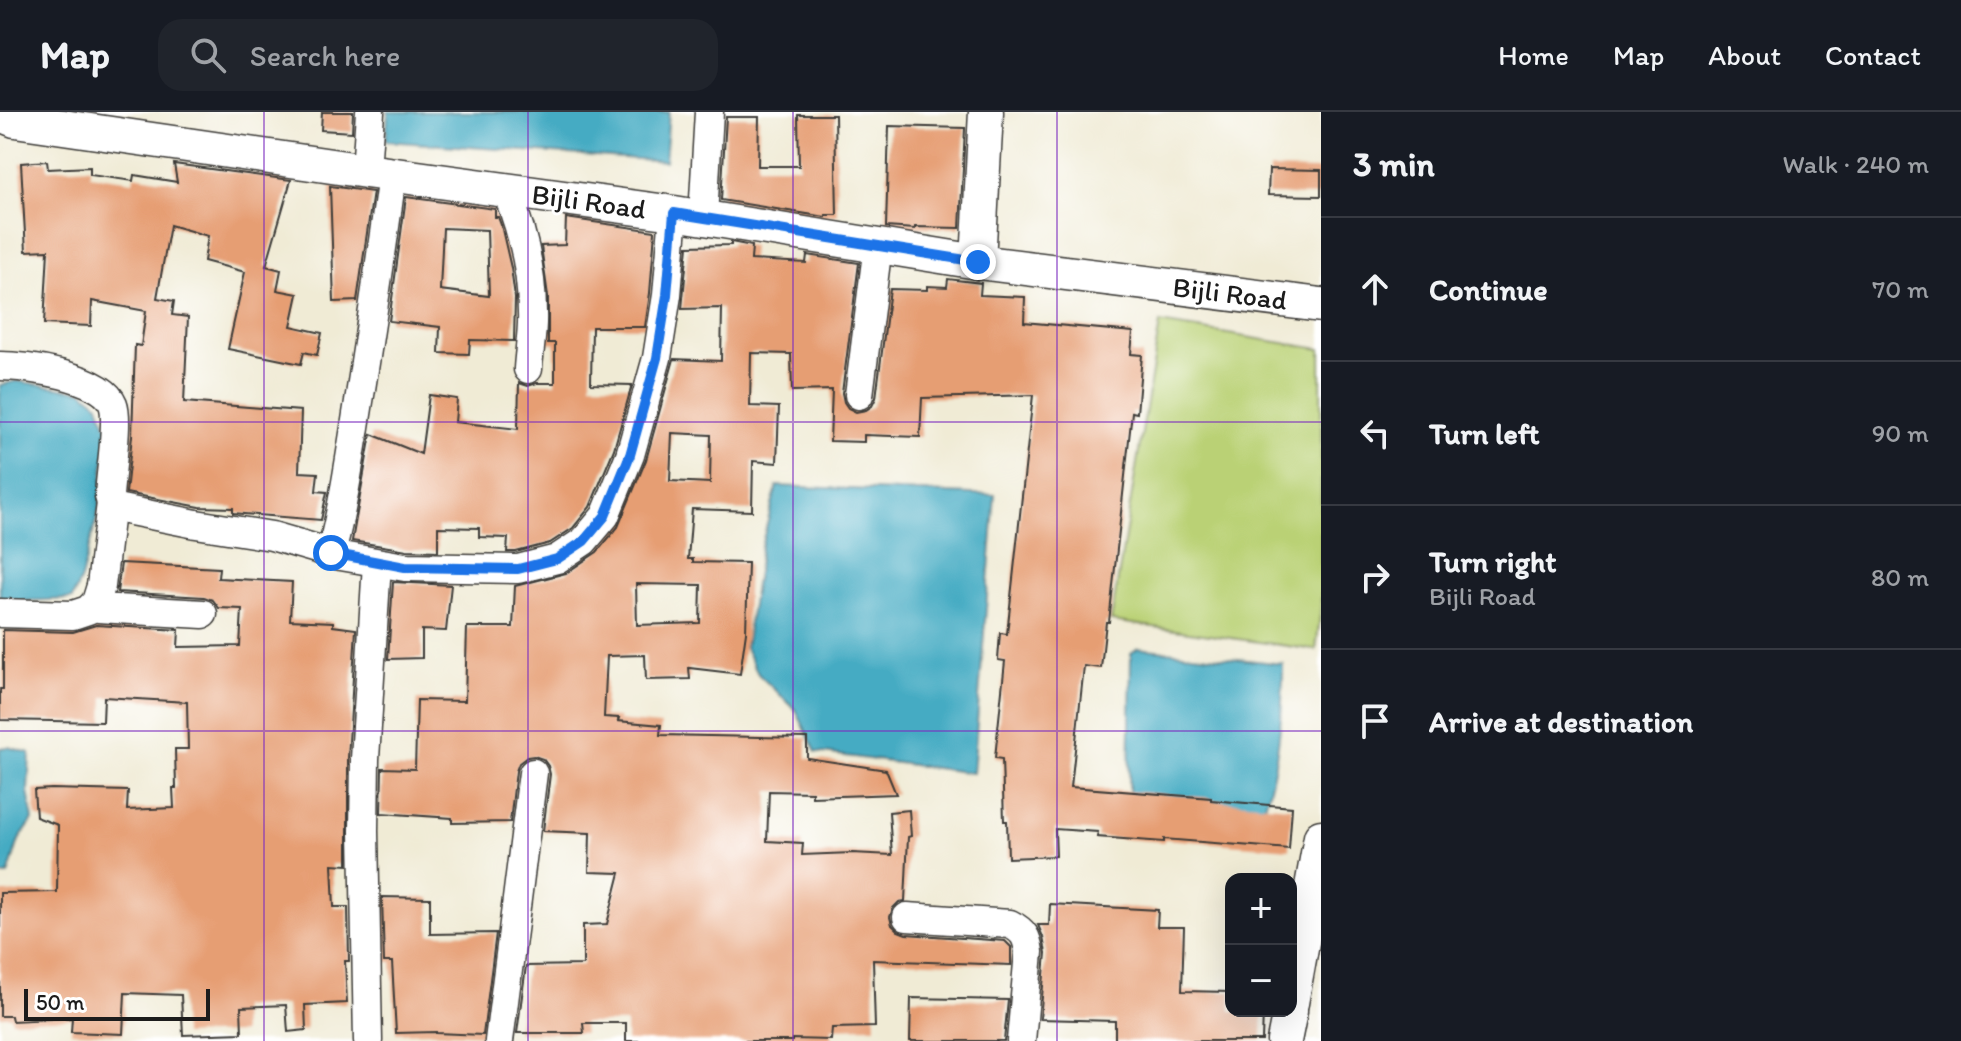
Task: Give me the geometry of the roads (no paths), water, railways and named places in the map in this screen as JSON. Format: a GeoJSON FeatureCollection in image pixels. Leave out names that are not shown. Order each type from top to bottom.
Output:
{"type":"FeatureCollection","features":[{"type":"Feature","properties":{"kind":"street"},"geometry":{"type":"LineString","coordinates":[[331,553],[342,511],[382,254],[379,172],[370,112]]}},
{"type":"Feature","properties":{"kind":"street"},"geometry":{"type":"LineString","coordinates":[[111,503],[116,508],[272,536],[331,553],[405,567],[518,569],[557,559],[584,541],[605,516],[630,455],[657,358],[667,295],[688,215],[709,112]]}},
{"type":"Feature","properties":{"kind":"street"},"geometry":{"type":"LineString","coordinates":[[978,262],[986,112]]}},
{"type":"Feature","properties":{"kind":"street","name":"Bijli Road"},"geometry":{"type":"LineString","coordinates":[[10,115],[379,172],[688,215],[978,262],[1320,308]]}},
{"type":"Feature","properties":{"kind":"street"},"geometry":{"type":"LineString","coordinates":[[506,190],[523,238],[530,281],[533,315],[528,369]]}},
{"type":"Feature","properties":{"kind":"street"},"geometry":{"type":"LineString","coordinates":[[859,395],[878,245]]}},
{"type":"Feature","properties":{"kind":"street"},"geometry":{"type":"LineString","coordinates":[[0,366],[21,366],[69,376],[96,387],[113,401],[116,416],[110,475],[111,503],[101,586],[96,602],[88,610],[73,615],[0,613]]}},
{"type":"Feature","properties":{"kind":"street"},"geometry":{"type":"LineString","coordinates":[[368,1041],[365,759],[377,563]]}},
{"type":"Feature","properties":{"kind":"street"},"geometry":{"type":"LineString","coordinates":[[96,602],[98,608],[203,614]]}},
{"type":"Feature","properties":{"kind":"street"},"geometry":{"type":"LineString","coordinates":[[499,1041],[533,773]]}},
{"type":"Feature","properties":{"kind":"street"},"geometry":{"type":"LineString","coordinates":[[1297,970],[1321,837]]}},
{"type":"Feature","properties":{"kind":"street"},"geometry":{"type":"LineString","coordinates":[[907,917],[1010,924],[1020,929],[1027,938],[1029,952],[1021,1041]]}},
{"type":"Feature","properties":{"kind":"street"},"geometry":{"type":"LineString","coordinates":[[1284,1041],[1289,1017]]}},
{"type":"Feature","properties":{"kind":"water"},"geometry":{"type":"Polygon","coordinates":[[[388,112],[669,112],[665,161],[386,141],[388,112]]]}},
{"type":"Feature","properties":{"kind":"water"},"geometry":{"type":"Polygon","coordinates":[[[16,381],[83,391],[99,404],[108,431],[99,509],[81,579],[72,599],[0,602],[0,385],[16,381]]]}},
{"type":"Feature","properties":{"kind":"water"},"geometry":{"type":"Polygon","coordinates":[[[777,486],[995,495],[973,773],[816,752],[796,710],[758,674],[745,648],[761,547],[777,486]]]}},
{"type":"Feature","properties":{"kind":"water"},"geometry":{"type":"Polygon","coordinates":[[[1138,648],[1283,664],[1279,736],[1265,806],[1129,795],[1131,653],[1138,648]]]}},
{"type":"Feature","properties":{"kind":"water"},"geometry":{"type":"Polygon","coordinates":[[[0,748],[30,753],[28,791],[33,820],[19,840],[8,875],[0,875],[0,748]]]}}]}
